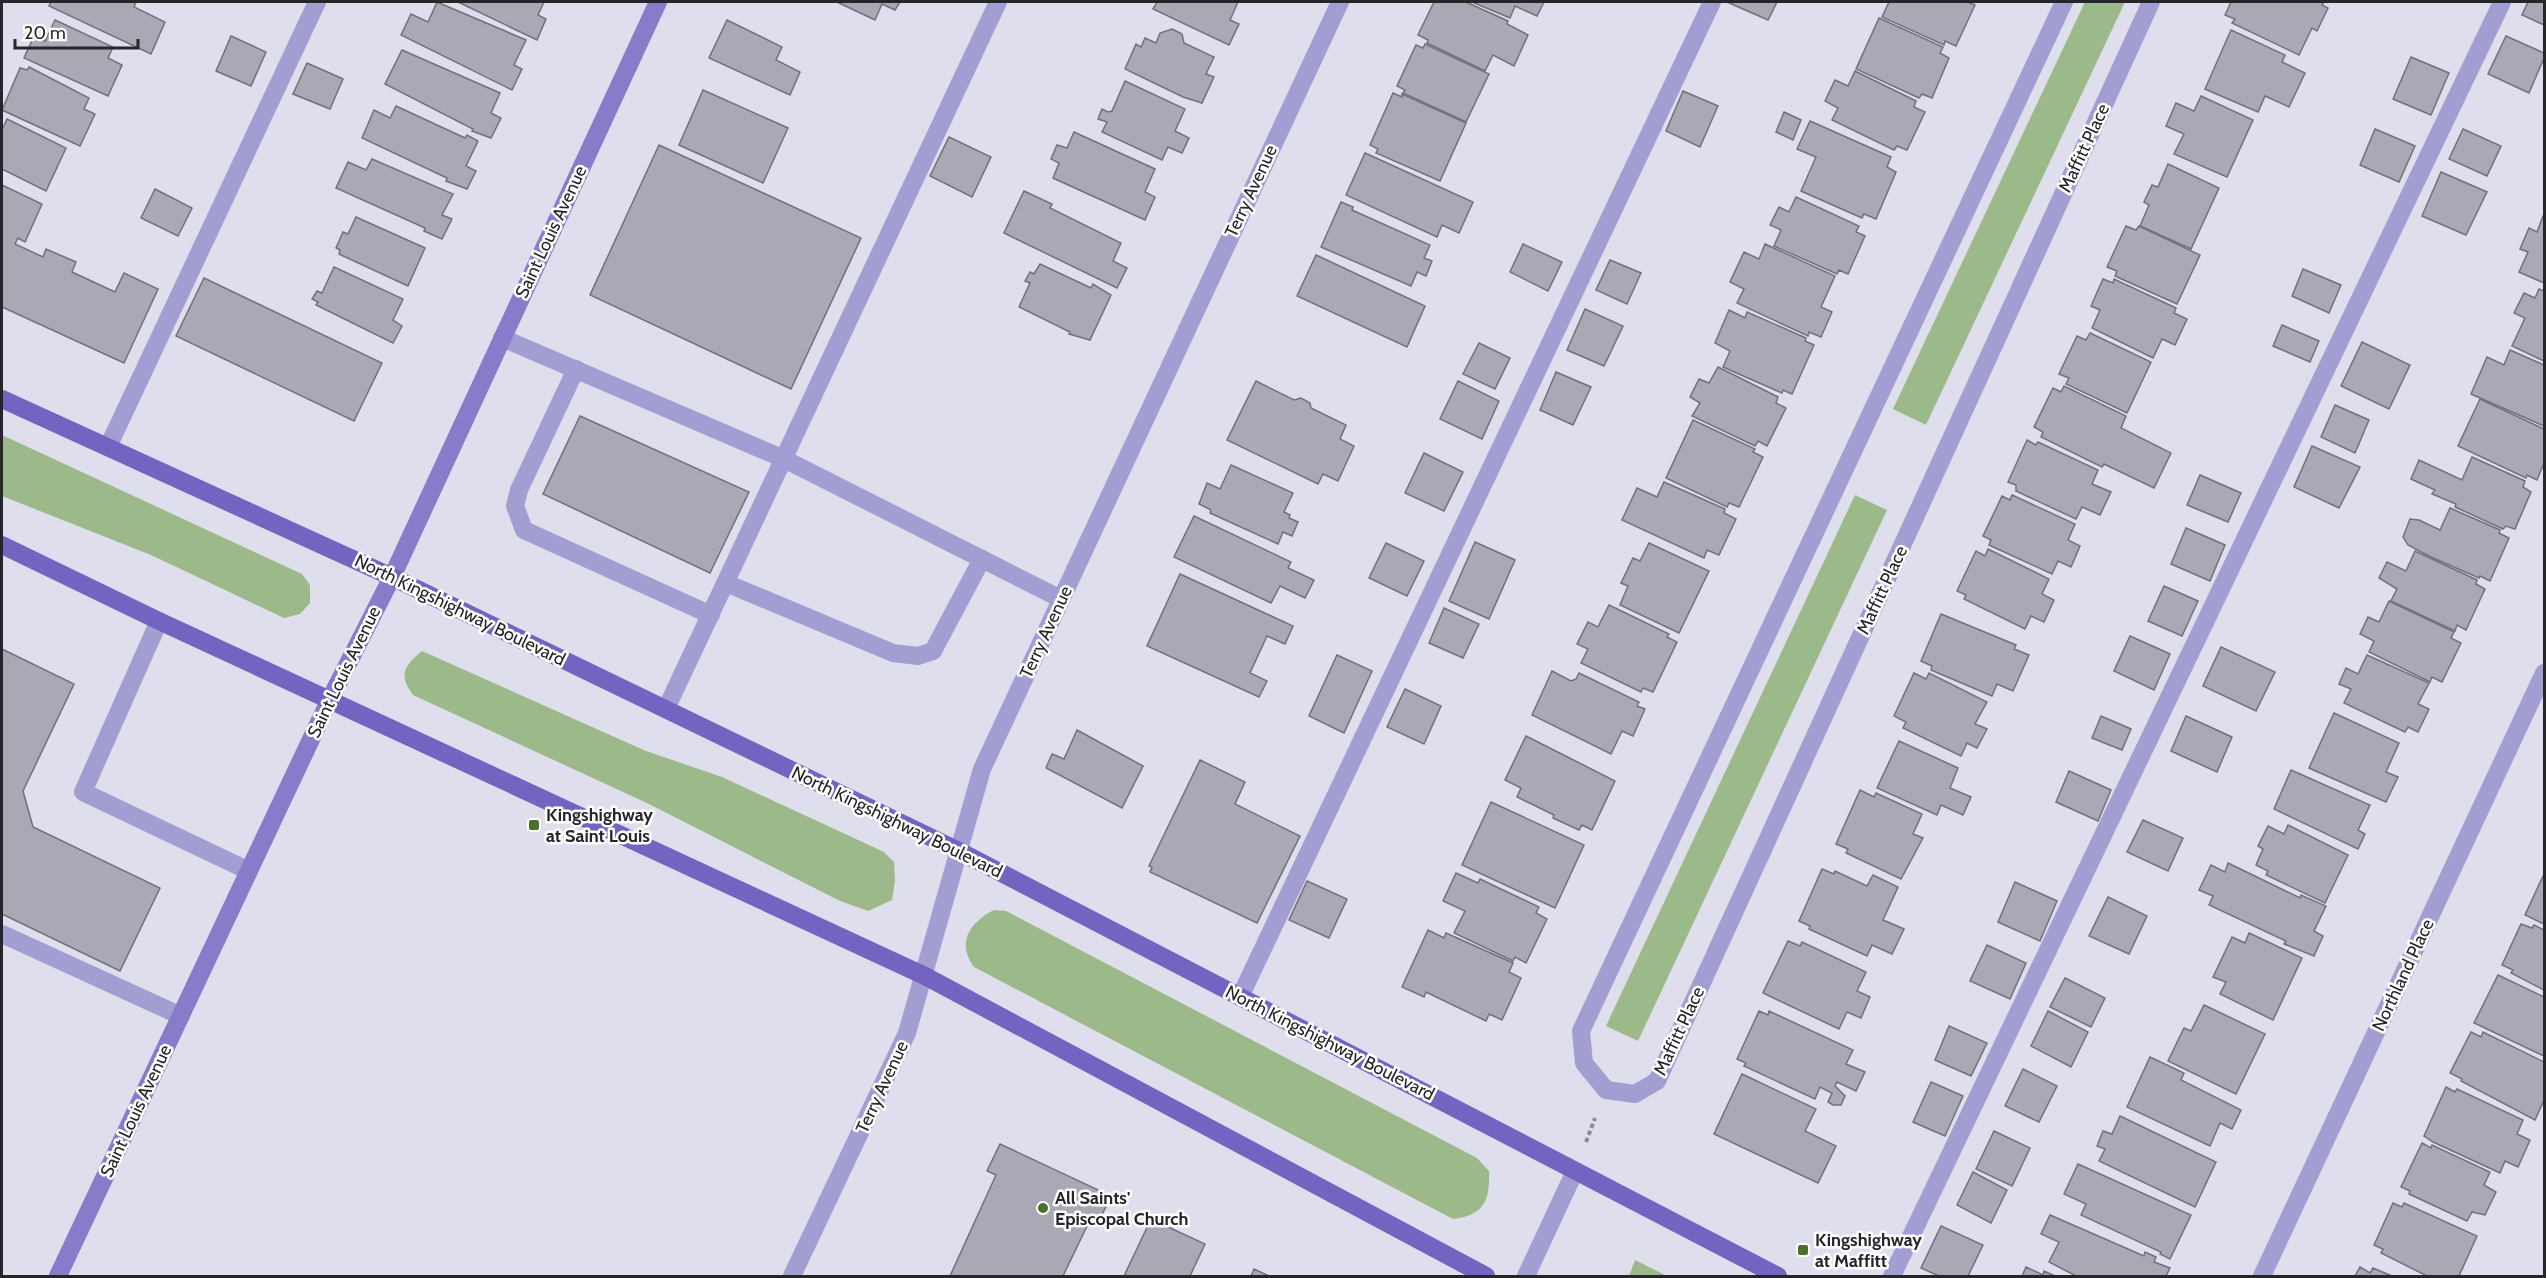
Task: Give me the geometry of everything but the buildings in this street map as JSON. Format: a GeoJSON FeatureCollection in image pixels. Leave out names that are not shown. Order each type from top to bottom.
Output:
{"type":"FeatureCollection","features":[{"type":"Feature","properties":{"kind":"main road","name":"North Kingshighway Boulevard"},"geometry":{"type":"LineString","coordinates":[[2,399],[392,577],[959,850],[1778,1276]]}},
{"type":"Feature","properties":{"kind":"main road"},"geometry":{"type":"LineString","coordinates":[[2,545],[159,621],[925,976],[1486,1276]]}},
{"type":"Feature","properties":{"kind":"street"},"geometry":{"type":"LineString","coordinates":[[108,447],[317,2]]}},
{"type":"Feature","properties":{"kind":"street","name":"Saint Louis Avenue"},"geometry":{"type":"LineString","coordinates":[[58,1276],[330,699],[392,577],[658,2]]}},
{"type":"Feature","properties":{"kind":"street"},"geometry":{"type":"LineString","coordinates":[[666,709],[998,2]]}},
{"type":"Feature","properties":{"kind":"street","name":"Terry Avenue"},"geometry":{"type":"LineString","coordinates":[[792,1276],[907,1034],[982,769],[1340,2]]}},
{"type":"Feature","properties":{"kind":"street"},"geometry":{"type":"LineString","coordinates":[[1240,997],[1712,2]]}},
{"type":"Feature","properties":{"kind":"street"},"geometry":{"type":"LineString","coordinates":[[1606,1090],[1584,1063],[1581,1031],[2064,2]]}},
{"type":"Feature","properties":{"kind":"street","name":"Maffitt Place"},"geometry":{"type":"LineString","coordinates":[[1606,1090],[1635,1094],[1657,1081],[2151,2]]}},
{"type":"Feature","properties":{"kind":"street"},"geometry":{"type":"LineString","coordinates":[[1892,1276],[2502,2]]}},
{"type":"Feature","properties":{"kind":"street"},"geometry":{"type":"LineString","coordinates":[[502,338],[784,459],[1061,599]]}},
{"type":"Feature","properties":{"kind":"street"},"geometry":{"type":"LineString","coordinates":[[576,369],[519,490],[515,506],[524,530],[711,615]]}},
{"type":"Feature","properties":{"kind":"street"},"geometry":{"type":"LineString","coordinates":[[726,583],[893,653],[918,656],[933,651],[982,559]]}},
{"type":"Feature","properties":{"kind":"street"},"geometry":{"type":"LineString","coordinates":[[159,621],[83,792],[249,871]]}},
{"type":"Feature","properties":{"kind":"street","name":"Northland Place"},"geometry":{"type":"LineString","coordinates":[[2262,1276],[2544,673]]}},
{"type":"Feature","properties":{"kind":"street"},"geometry":{"type":"LineString","coordinates":[[2,934],[181,1016]]}},
{"type":"Feature","properties":{"kind":"street"},"geometry":{"type":"LineString","coordinates":[[1526,1276],[1575,1171]]}},
{"type":"Feature","properties":{"kind":"path"},"geometry":{"type":"LineString","coordinates":[[1575,1171],[1606,1090]]}},
{"type":"Feature","properties":{"kind":"green space"},"geometry":{"type":"Polygon","coordinates":[[[2085,2],[2125,2],[1926,425],[1893,409],[2085,2]]]}},
{"type":"Feature","properties":{"kind":"green space"},"geometry":{"type":"Polygon","coordinates":[[[2,435],[302,574],[310,585],[310,603],[300,614],[284,618],[151,555],[2,496],[2,435]]]}},
{"type":"Feature","properties":{"kind":"green space"},"geometry":{"type":"Polygon","coordinates":[[[1855,495],[1887,510],[1638,1041],[1606,1026],[1855,495]]]}},
{"type":"Feature","properties":{"kind":"green space"},"geometry":{"type":"Polygon","coordinates":[[[422,651],[646,751],[722,777],[884,852],[894,862],[895,881],[892,900],[868,911],[840,901],[649,804],[413,695],[406,682],[405,671],[411,661],[422,651]]]}},
{"type":"Feature","properties":{"kind":"green space"},"geometry":{"type":"Polygon","coordinates":[[[994,910],[1006,911],[1477,1158],[1489,1171],[1488,1191],[1483,1205],[1472,1214],[1453,1219],[974,967],[966,950],[968,934],[978,921],[994,910]]]}},
{"type":"Feature","properties":{"kind":"green space"},"geometry":{"type":"Polygon","coordinates":[[[1635,1260],[1667,1276],[1629,1276],[1635,1260]]]}},
{"type":"Feature","properties":{"kind":"place","name":"Kingshighway at Saint Louis"},"geometry":{"type":"Point","coordinates":[534,825]}},
{"type":"Feature","properties":{"kind":"place","name":"All Saints' Episcopal Church"},"geometry":{"type":"Point","coordinates":[1043,1208]}},
{"type":"Feature","properties":{"kind":"place","name":"Kingshighway at Maffitt"},"geometry":{"type":"Point","coordinates":[1803,1250]}}]}
